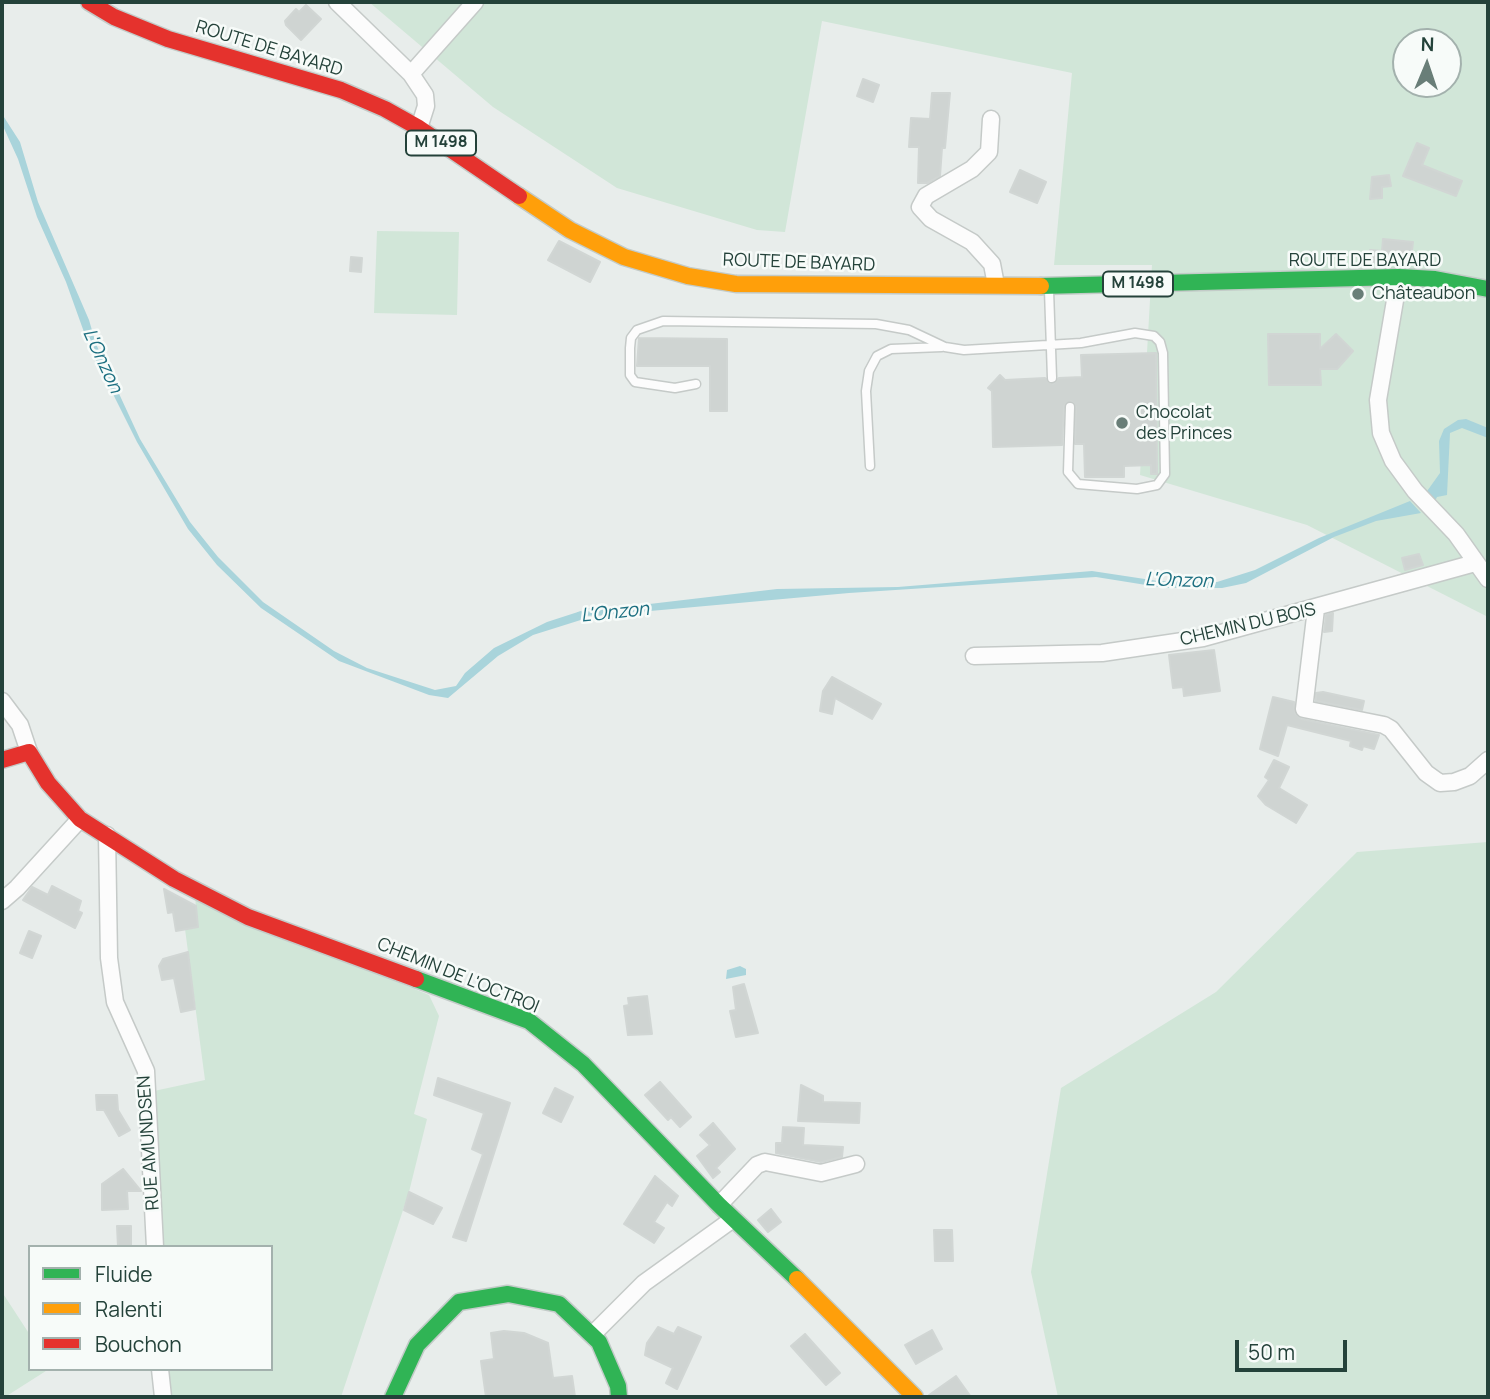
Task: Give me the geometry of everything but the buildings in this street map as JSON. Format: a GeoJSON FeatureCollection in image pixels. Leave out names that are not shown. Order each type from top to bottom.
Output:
{"type":"FeatureCollection","features":[{"type":"Feature","properties":{"kind":"street","name":"ROUTE DE BAYARD"},"geometry":{"type":"LineString","coordinates":[[89,2],[114,17],[168,39],[341,90],[419,128],[570,230],[624,257],[656,268],[736,284],[1049,286],[1399,277],[1435,279],[1488,289]]}},
{"type":"Feature","properties":{"kind":"street"},"geometry":{"type":"LineString","coordinates":[[337,2],[411,74],[425,95],[426,106],[419,128]]}},
{"type":"Feature","properties":{"kind":"street"},"geometry":{"type":"LineString","coordinates":[[411,74],[475,2]]}},
{"type":"Feature","properties":{"kind":"street"},"geometry":{"type":"LineString","coordinates":[[991,119],[989,152],[972,169],[926,196],[919,207],[931,219],[972,242],[992,264],[996,285]]}},
{"type":"Feature","properties":{"kind":"street"},"geometry":{"type":"LineString","coordinates":[[1399,277],[1378,400],[1381,433],[1393,461],[1415,491],[1456,534],[1488,579]]}},
{"type":"Feature","properties":{"kind":"street","name":"CHEMIN DU BOIS"},"geometry":{"type":"LineString","coordinates":[[974,656],[1114,651],[1203,638],[1475,563]]}},
{"type":"Feature","properties":{"kind":"street"},"geometry":{"type":"LineString","coordinates":[[1316,609],[1304,709],[1384,725],[1391,729],[1426,773],[1440,783],[1454,782],[1470,776],[1488,760]]}},
{"type":"Feature","properties":{"kind":"street"},"geometry":{"type":"LineString","coordinates":[[2,701],[20,725],[29,752],[2,760]]}},
{"type":"Feature","properties":{"kind":"street","name":"CHEMIN DE L'OCTROI"},"geometry":{"type":"LineString","coordinates":[[29,752],[48,783],[80,819],[174,879],[248,917],[529,1021],[583,1064],[719,1205],[850,1329],[915,1397]]}},
{"type":"Feature","properties":{"kind":"street"},"geometry":{"type":"LineString","coordinates":[[2,901],[80,819]]}},
{"type":"Feature","properties":{"kind":"street","name":"RUE AMUNDSEN"},"geometry":{"type":"LineString","coordinates":[[107,835],[109,958],[116,1002],[146,1071],[155,1245]]}},
{"type":"Feature","properties":{"kind":"street"},"geometry":{"type":"LineString","coordinates":[[719,1205],[757,1165],[765,1162],[821,1173],[856,1164]]}},
{"type":"Feature","properties":{"kind":"street"},"geometry":{"type":"LineString","coordinates":[[592,1335],[644,1283],[733,1219]]}},
{"type":"Feature","properties":{"kind":"street"},"geometry":{"type":"LineString","coordinates":[[393,1397],[416,1345],[459,1301],[508,1294],[559,1304],[599,1342],[618,1387],[619,1397]]}},
{"type":"Feature","properties":{"kind":"street"},"geometry":{"type":"LineString","coordinates":[[160,1371],[163,1397]]}},
{"type":"Feature","properties":{"kind":"lane"},"geometry":{"type":"LineString","coordinates":[[1049,286],[1052,378]]}},
{"type":"Feature","properties":{"kind":"lane"},"geometry":{"type":"LineString","coordinates":[[696,384],[675,388],[635,382],[630,375],[630,348],[631,338],[637,330],[663,321],[876,324],[909,330],[945,347]]}},
{"type":"Feature","properties":{"kind":"lane"},"geometry":{"type":"LineString","coordinates":[[870,466],[866,391],[869,371],[877,356],[891,349],[991,349],[1081,343],[1135,333],[1154,336],[1160,342],[1165,474],[1157,485],[1137,489],[1078,484],[1068,472],[1070,407]]}},
{"type":"Feature","properties":{"kind":"green space"},"geometry":{"type":"Polygon","coordinates":[[[369,2],[1488,2],[1488,617],[1307,525],[1140,475],[1152,265],[1054,265],[1072,73],[822,21],[785,232],[757,230],[617,188],[493,107],[369,2]]]}},
{"type":"Feature","properties":{"kind":"green space"},"geometry":{"type":"Polygon","coordinates":[[[377,231],[459,232],[457,315],[374,313],[377,231]]]}},
{"type":"Feature","properties":{"kind":"green space"},"geometry":{"type":"Polygon","coordinates":[[[1488,842],[1488,1397],[1058,1397],[1031,1272],[1061,1088],[1216,992],[1357,852],[1488,842]]]}},
{"type":"Feature","properties":{"kind":"green space"},"geometry":{"type":"Polygon","coordinates":[[[195,897],[429,995],[439,1016],[414,1114],[427,1119],[409,1192],[341,1397],[168,1397],[165,1371],[273,1371],[273,1245],[162,1245],[154,1091],[205,1080],[185,929],[198,927],[195,897]]]}},
{"type":"Feature","properties":{"kind":"green space"},"geometry":{"type":"Polygon","coordinates":[[[2,1292],[28,1332],[28,1371],[46,1371],[2,1397],[2,1292]]]}},
{"type":"Feature","properties":{"kind":"water"},"geometry":{"type":"Polygon","coordinates":[[[2,114],[20,142],[38,202],[89,320],[96,344],[140,439],[190,522],[218,557],[263,602],[334,651],[367,668],[435,690],[456,686],[465,673],[494,648],[547,622],[581,611],[587,618],[533,635],[498,656],[448,698],[429,695],[339,661],[261,608],[217,565],[188,529],[137,442],[89,346],[66,282],[37,217],[18,159],[2,124],[2,114]]]}},
{"type":"Feature","properties":{"kind":"water"},"geometry":{"type":"Polygon","coordinates":[[[1466,419],[1488,428],[1488,438],[1462,428],[1450,433],[1447,495],[1437,497],[1434,503],[1425,494],[1440,473],[1439,441],[1444,429],[1458,420],[1466,419]]]}},
{"type":"Feature","properties":{"kind":"water"},"geometry":{"type":"Polygon","coordinates":[[[1410,501],[1421,513],[1376,521],[1334,537],[1246,583],[1222,588],[1165,588],[1096,577],[849,593],[595,616],[587,608],[641,605],[777,589],[898,587],[1092,571],[1158,581],[1217,582],[1255,570],[1319,538],[1410,501]]]}},
{"type":"Feature","properties":{"kind":"water"},"geometry":{"type":"Polygon","coordinates":[[[740,966],[746,969],[746,975],[726,979],[727,970],[740,966]]]}},
{"type":"Feature","properties":{"kind":"waterway","name":"L'Onzon"},"geometry":{"type":"LineString","coordinates":[[579,614],[598,613]]}},
{"type":"Feature","properties":{"kind":"traffic: fast"},"geometry":{"type":"LineString","coordinates":[[1041,286],[1399,277],[1435,279],[1488,289]]}},
{"type":"Feature","properties":{"kind":"traffic: fast"},"geometry":{"type":"LineString","coordinates":[[416,979],[529,1021],[583,1064],[719,1205],[797,1279]]}},
{"type":"Feature","properties":{"kind":"traffic: fast"},"geometry":{"type":"LineString","coordinates":[[393,1397],[417,1345],[459,1302],[508,1294],[559,1304],[599,1342],[618,1386],[619,1397]]}},
{"type":"Feature","properties":{"kind":"traffic: slow"},"geometry":{"type":"LineString","coordinates":[[519,196],[570,230],[624,257],[688,276],[736,284],[1041,286]]}},
{"type":"Feature","properties":{"kind":"traffic: slow"},"geometry":{"type":"LineString","coordinates":[[797,1279],[915,1397]]}},
{"type":"Feature","properties":{"kind":"traffic: jam"},"geometry":{"type":"LineString","coordinates":[[89,2],[114,17],[168,39],[341,90],[385,109],[419,128],[519,196]]}},
{"type":"Feature","properties":{"kind":"traffic: jam"},"geometry":{"type":"LineString","coordinates":[[2,760],[29,752],[48,783],[80,819],[174,879],[248,917],[416,979]]}},
{"type":"Feature","properties":{"kind":"place","name":"Châteaubon"},"geometry":{"type":"Point","coordinates":[1358,294]}},
{"type":"Feature","properties":{"kind":"place","name":"Chocolat des Princes"},"geometry":{"type":"Point","coordinates":[1122,423]}}]}
